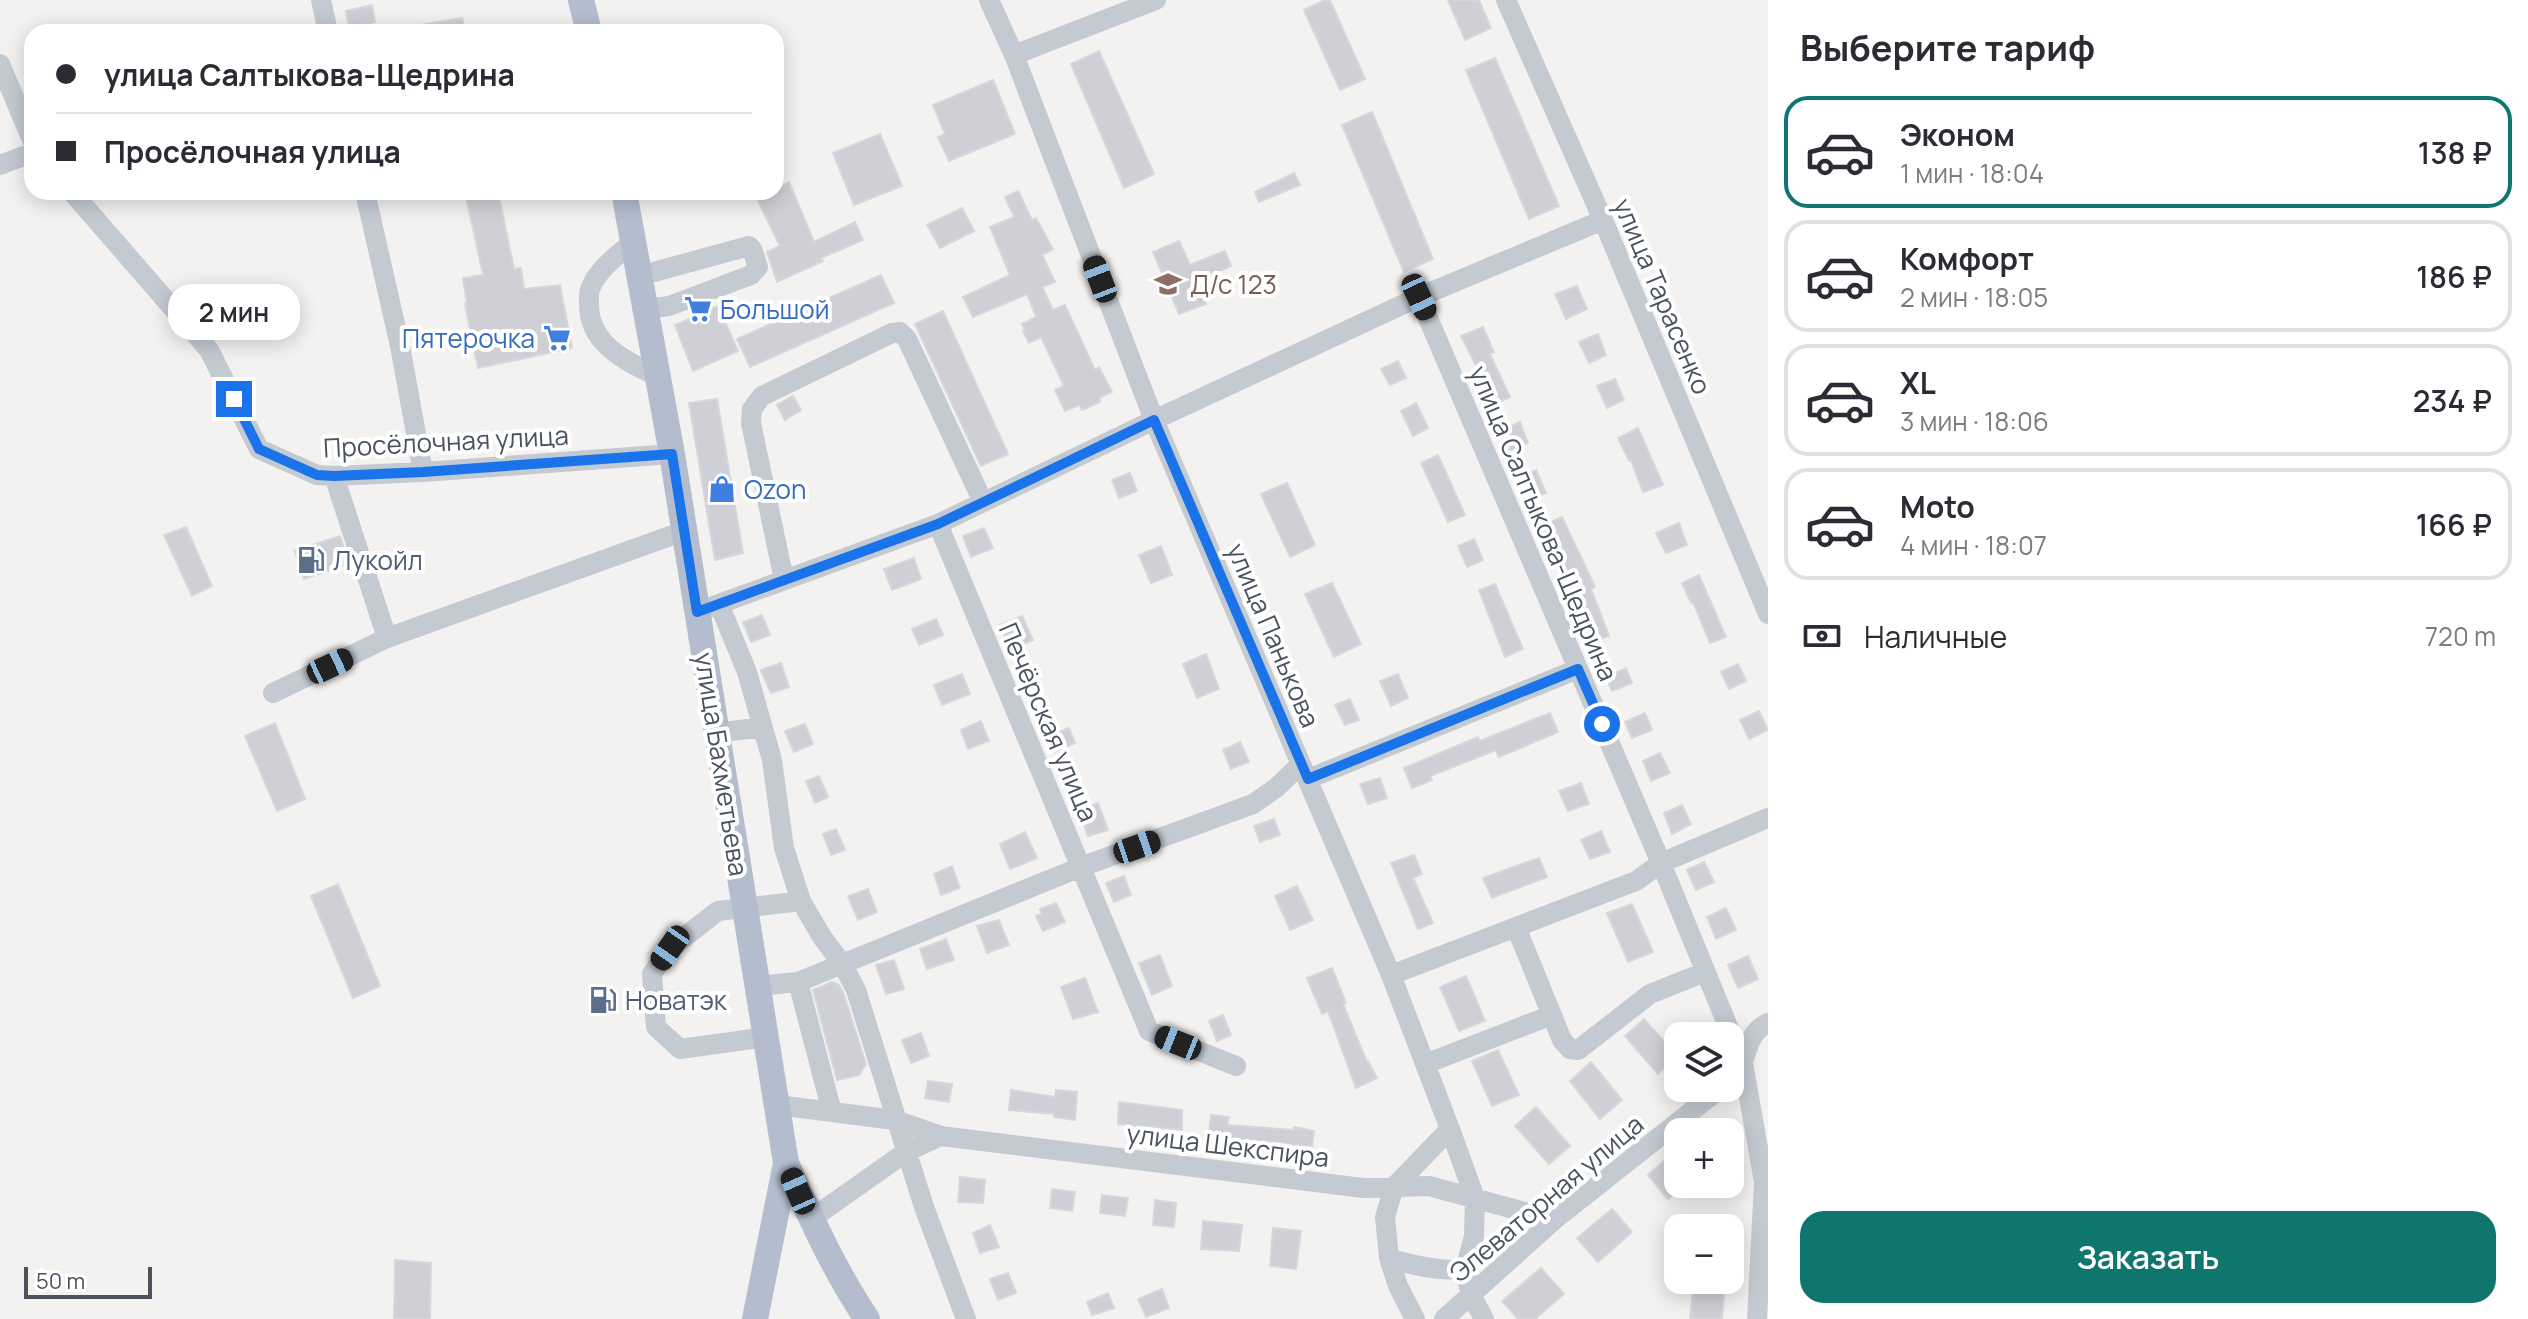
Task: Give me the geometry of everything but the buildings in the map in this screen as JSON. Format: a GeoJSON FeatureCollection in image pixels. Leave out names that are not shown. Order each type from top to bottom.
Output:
{"type":"FeatureCollection","features":[{"type":"Feature","properties":{"kind":"main road"},"geometry":{"type":"LineString","coordinates":[[581,0],[587,24]]}},
{"type":"Feature","properties":{"kind":"main road","name":"улица Бахметьева"},"geometry":{"type":"LineString","coordinates":[[625,200],[684,531],[708,608],[717,733],[786,1163],[848,1291],[867,1319]]}},
{"type":"Feature","properties":{"kind":"main road"},"geometry":{"type":"LineString","coordinates":[[755,1319],[786,1163]]}},
{"type":"Feature","properties":{"kind":"street"},"geometry":{"type":"LineString","coordinates":[[321,0],[326,24]]}},
{"type":"Feature","properties":{"kind":"street","name":"улица Панькова"},"geometry":{"type":"LineString","coordinates":[[989,0],[1014,55],[1154,420],[1391,975],[1450,1129],[1475,1198],[1474,1236],[1465,1270],[1471,1295],[1484,1319]]}},
{"type":"Feature","properties":{"kind":"street"},"geometry":{"type":"LineString","coordinates":[[1014,55],[1156,0]]}},
{"type":"Feature","properties":{"kind":"street","name":"улица Тарасенко"},"geometry":{"type":"LineString","coordinates":[[1506,0],[1603,220],[1768,614]]}},
{"type":"Feature","properties":{"kind":"street"},"geometry":{"type":"LineString","coordinates":[[0,64],[24,121]]}},
{"type":"Feature","properties":{"kind":"street"},"geometry":{"type":"LineString","coordinates":[[0,165],[24,156]]}},
{"type":"Feature","properties":{"kind":"street","name":"Просёлочная улица"},"geometry":{"type":"LineString","coordinates":[[79,200],[209,350],[259,449],[317,475],[423,472],[672,454]]}},
{"type":"Feature","properties":{"kind":"street"},"geometry":{"type":"LineString","coordinates":[[367,200],[400,346],[423,472]]}},
{"type":"Feature","properties":{"kind":"street"},"geometry":{"type":"LineString","coordinates":[[966,1319],[895,1120],[856,990],[801,901],[784,848],[775,774],[747,672],[708,608],[938,524],[1419,297],[1603,220]]}},
{"type":"Feature","properties":{"kind":"street"},"geometry":{"type":"LineString","coordinates":[[633,242],[608,263],[589,289],[589,313],[596,333],[611,350],[658,377]]}},
{"type":"Feature","properties":{"kind":"street"},"geometry":{"type":"LineString","coordinates":[[639,276],[749,246],[758,267],[751,275],[669,306],[646,309]]}},
{"type":"Feature","properties":{"kind":"street","name":"улица Салтыкова-Щедрина"},"geometry":{"type":"LineString","coordinates":[[1419,297],[1726,1022]]}},
{"type":"Feature","properties":{"kind":"street"},"geometry":{"type":"LineString","coordinates":[[784,580],[751,423],[752,409],[762,396],[892,333],[900,332],[907,339],[983,502]]}},
{"type":"Feature","properties":{"kind":"street"},"geometry":{"type":"LineString","coordinates":[[334,476],[387,638]]}},
{"type":"Feature","properties":{"kind":"street","name":"Печёрская улица"},"geometry":{"type":"LineString","coordinates":[[938,524],[1149,1031],[1236,1066]]}},
{"type":"Feature","properties":{"kind":"street"},"geometry":{"type":"LineString","coordinates":[[273,693],[387,638],[684,531]]}},
{"type":"Feature","properties":{"kind":"street"},"geometry":{"type":"LineString","coordinates":[[758,986],[798,982],[843,965],[1081,867],[1253,804],[1304,772],[1578,669]]}},
{"type":"Feature","properties":{"kind":"street"},"geometry":{"type":"LineString","coordinates":[[717,733],[762,727]]}},
{"type":"Feature","properties":{"kind":"street"},"geometry":{"type":"LineString","coordinates":[[1391,975],[1636,881],[1661,863],[1768,818]]}},
{"type":"Feature","properties":{"kind":"street"},"geometry":{"type":"LineString","coordinates":[[766,1037],[680,1049],[656,1027],[652,974],[670,948],[718,911],[801,901]]}},
{"type":"Feature","properties":{"kind":"street"},"geometry":{"type":"LineString","coordinates":[[1516,927],[1562,1040],[1570,1049],[1578,1050],[1650,994],[1705,972]]}},
{"type":"Feature","properties":{"kind":"street"},"geometry":{"type":"LineString","coordinates":[[798,982],[832,1112]]}},
{"type":"Feature","properties":{"kind":"street"},"geometry":{"type":"LineString","coordinates":[[1425,1064],[1552,1015]]}},
{"type":"Feature","properties":{"kind":"street"},"geometry":{"type":"LineString","coordinates":[[1744,1059],[1749,1040],[1768,1023]]}},
{"type":"Feature","properties":{"kind":"street","name":"улица Салтыкова-Щедрина"},"geometry":{"type":"LineString","coordinates":[[1744,1069],[1764,1182],[1764,1281],[1757,1319]]}},
{"type":"Feature","properties":{"kind":"street","name":"Элеваторная улица"},"geometry":{"type":"LineString","coordinates":[[1444,1319],[1554,1220],[1703,1102]]}},
{"type":"Feature","properties":{"kind":"street","name":"улица Шекспира"},"geometry":{"type":"LineString","coordinates":[[777,1105],[895,1120],[941,1136],[1363,1188],[1429,1186],[1554,1220]]}},
{"type":"Feature","properties":{"kind":"street"},"geometry":{"type":"LineString","coordinates":[[1415,1319],[1398,1286],[1389,1258],[1385,1217],[1394,1187],[1450,1129]]}},
{"type":"Feature","properties":{"kind":"street"},"geometry":{"type":"LineString","coordinates":[[811,1219],[906,1152],[941,1136]]}},
{"type":"Feature","properties":{"kind":"street"},"geometry":{"type":"LineString","coordinates":[[1389,1258],[1444,1271],[1465,1270]]}},
{"type":"Feature","properties":{"kind":"place","name":"Д/с 123"},"geometry":{"type":"Point","coordinates":[1168,284]}},
{"type":"Feature","properties":{"kind":"place","name":"Большой"},"geometry":{"type":"Point","coordinates":[698,309]}},
{"type":"Feature","properties":{"kind":"place","name":"Пятерочка"},"geometry":{"type":"Point","coordinates":[557,338]}},
{"type":"Feature","properties":{"kind":"place","name":"Ozon"},"geometry":{"type":"Point","coordinates":[722,489]}},
{"type":"Feature","properties":{"kind":"place","name":"Лукойл"},"geometry":{"type":"Point","coordinates":[311,560]}},
{"type":"Feature","properties":{"kind":"place","name":"Новатэк"},"geometry":{"type":"Point","coordinates":[603,1000]}},
{"type":"Feature","properties":{"kind":"route"},"geometry":{"type":"LineString","coordinates":[[234,399],[259,449],[317,475],[423,472],[672,454],[697,612],[938,524],[1154,420],[1308,779],[1578,669],[1602,724]]}}]}
